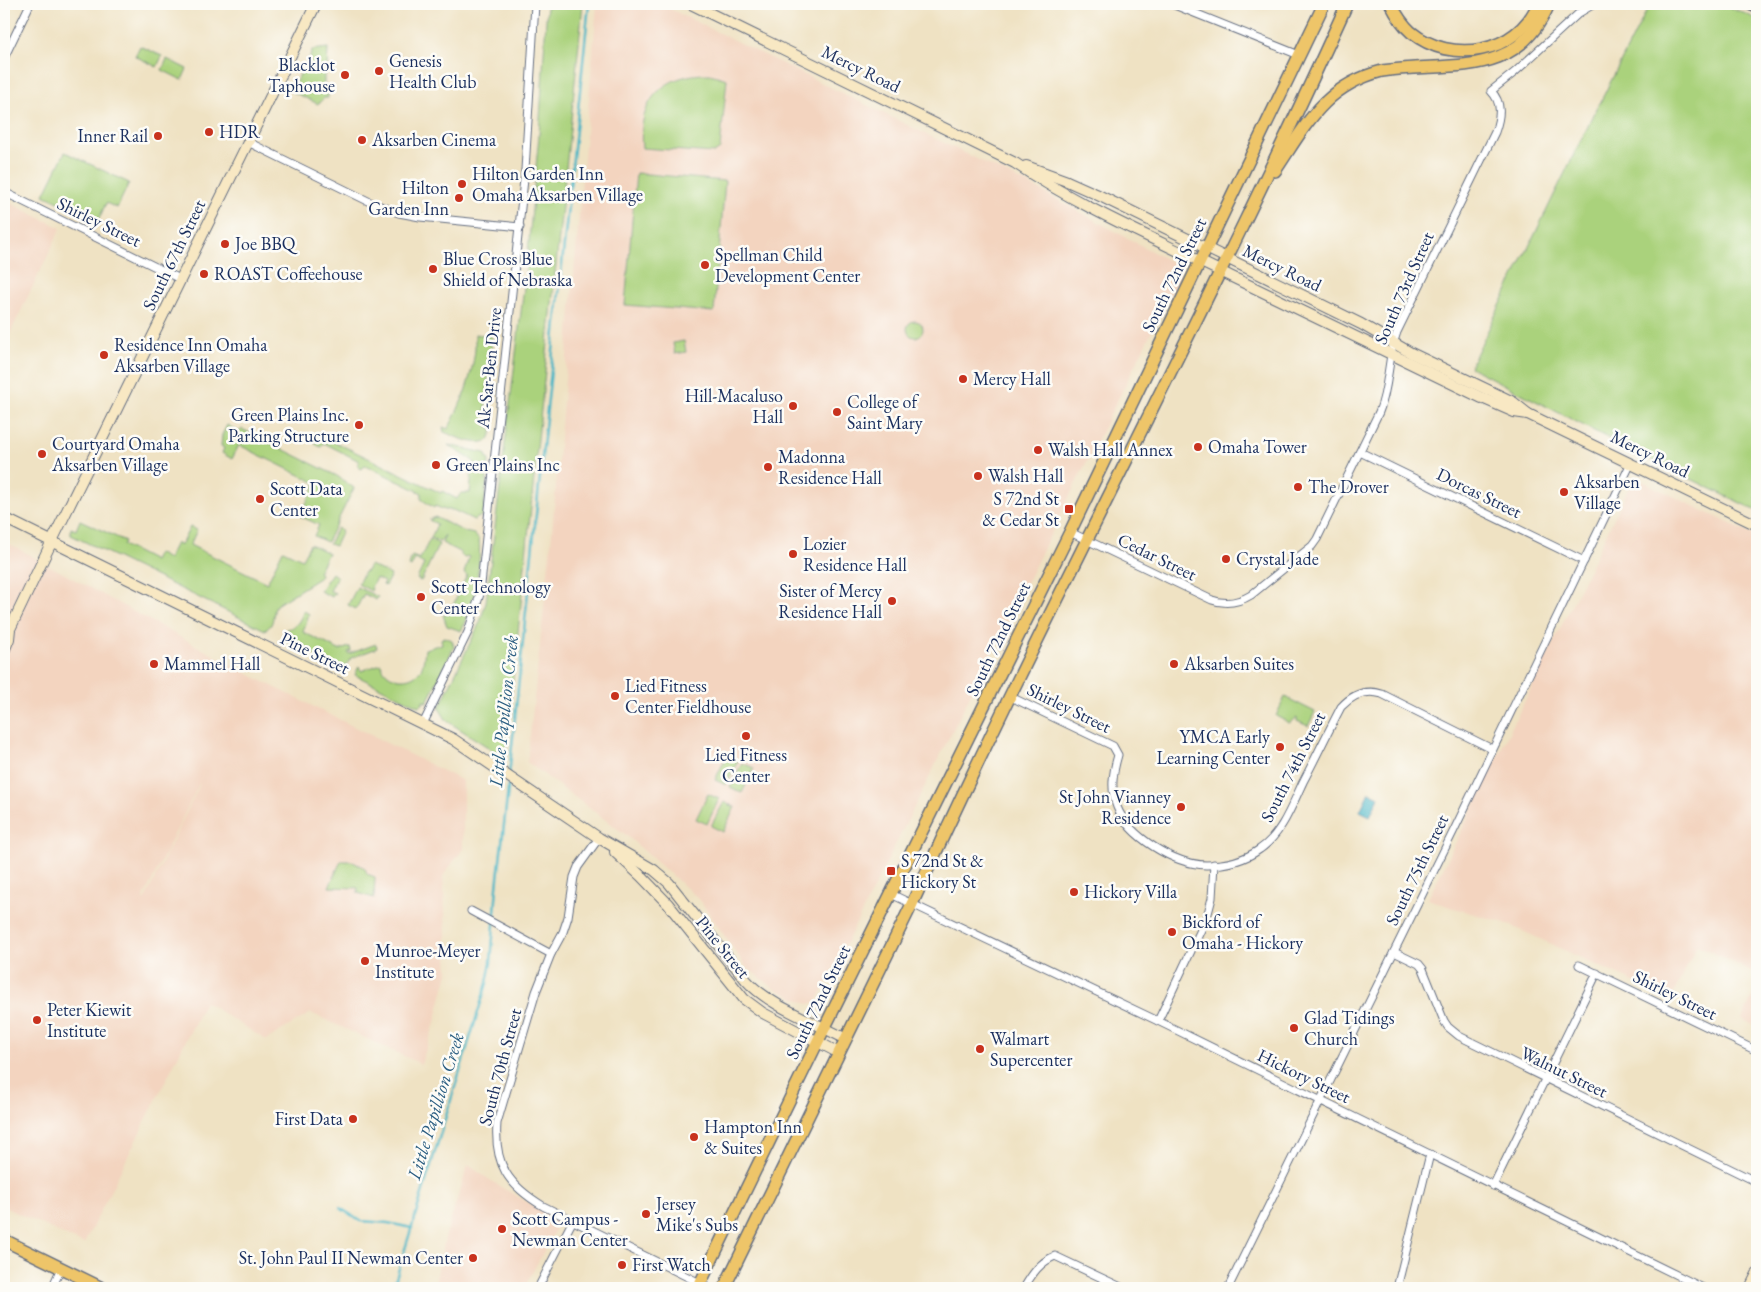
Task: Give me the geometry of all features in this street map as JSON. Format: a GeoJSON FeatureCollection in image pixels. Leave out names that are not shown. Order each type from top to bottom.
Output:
{"type":"FeatureCollection","features":[{"type":"Feature","properties":{"kind":"main road","name":"South 67th Street"},"geometry":{"type":"LineString","coordinates":[[4,650],[9,639],[7,631],[316,4]]}},
{"type":"Feature","properties":{"kind":"main road","name":"Mercy Road"},"geometry":{"type":"LineString","coordinates":[[691,4],[1016,163],[1040,180],[1085,204],[1220,271],[1392,347],[1411,353],[1513,402],[1528,414],[1757,525]]}},
{"type":"Feature","properties":{"kind":"main road","name":"South 72nd Street"},"geometry":{"type":"LineString","coordinates":[[699,1286],[1070,532],[1324,4]]}},
{"type":"Feature","properties":{"kind":"main road","name":"South 72nd Street"},"geometry":{"type":"LineString","coordinates":[[724,1288],[912,904],[1010,696],[1253,204],[1347,4]]}},
{"type":"Feature","properties":{"kind":"main road"},"geometry":{"type":"LineString","coordinates":[[1390,4],[1402,22],[1419,38],[1440,47],[1466,51],[1490,48],[1510,37],[1530,18],[1538,4]]}},
{"type":"Feature","properties":{"kind":"main road"},"geometry":{"type":"LineString","coordinates":[[1253,204],[1311,116],[1330,96],[1370,74],[1382,71],[1477,63],[1502,56],[1523,44],[1537,28],[1549,4]]}},
{"type":"Feature","properties":{"kind":"main road"},"geometry":{"type":"LineString","coordinates":[[1750,4],[1757,7]]}},
{"type":"Feature","properties":{"kind":"main road","name":"Mercy Road"},"geometry":{"type":"LineString","coordinates":[[1016,163],[1040,170],[1079,186],[1206,248],[1361,324],[1392,347]]}},
{"type":"Feature","properties":{"kind":"main road","name":"Pine Street"},"geometry":{"type":"LineString","coordinates":[[4,518],[453,739],[599,838],[654,870],[670,882],[746,980],[756,990],[776,1003],[846,1039]]}},
{"type":"Feature","properties":{"kind":"main road","name":"Pine Street"},"geometry":{"type":"LineString","coordinates":[[599,838],[663,899],[744,999],[763,1013],[839,1053]]}},
{"type":"Feature","properties":{"kind":"main road"},"geometry":{"type":"LineString","coordinates":[[4,1240],[102,1288]]}},
{"type":"Feature","properties":{"kind":"main road"},"geometry":{"type":"LineString","coordinates":[[1750,1288],[1757,1274]]}},
{"type":"Feature","properties":{"kind":"street"},"geometry":{"type":"LineString","coordinates":[[4,58],[30,4]]}},
{"type":"Feature","properties":{"kind":"street","name":"Ak-Sar-Ben Drive"},"geometry":{"type":"LineString","coordinates":[[423,724],[468,632],[480,594],[526,164],[535,4]]}},
{"type":"Feature","properties":{"kind":"street"},"geometry":{"type":"LineString","coordinates":[[1172,4],[1299,55]]}},
{"type":"Feature","properties":{"kind":"street","name":"South 73rd Street"},"geometry":{"type":"LineString","coordinates":[[1232,603],[1244,600],[1251,595],[1312,546],[1317,539],[1384,400],[1388,384],[1392,347],[1495,132],[1500,112],[1496,97],[1491,91],[1521,67],[1579,13],[1594,4]]}},
{"type":"Feature","properties":{"kind":"street"},"geometry":{"type":"LineString","coordinates":[[248,142],[372,203],[399,213],[520,227]]}},
{"type":"Feature","properties":{"kind":"street","name":"Shirley Street"},"geometry":{"type":"LineString","coordinates":[[4,192],[180,279]]}},
{"type":"Feature","properties":{"kind":"street","name":"Dorcas Street"},"geometry":{"type":"LineString","coordinates":[[1360,452],[1584,561]]}},
{"type":"Feature","properties":{"kind":"street","name":"South 75th Street"},"geometry":{"type":"LineString","coordinates":[[1228,1288],[1394,952],[1631,463]]}},
{"type":"Feature","properties":{"kind":"street","name":"Cedar Street"},"geometry":{"type":"LineString","coordinates":[[1070,532],[1212,600],[1232,603]]}},
{"type":"Feature","properties":{"kind":"street","name":"South 74th Street"},"geometry":{"type":"LineString","coordinates":[[1214,864],[1246,858],[1262,848],[1272,838],[1284,820],[1341,707],[1348,700],[1359,694],[1368,692],[1382,694],[1492,749]]}},
{"type":"Feature","properties":{"kind":"street","name":"Shirley Street"},"geometry":{"type":"LineString","coordinates":[[1010,696],[1113,746],[1118,755],[1113,781],[1114,798],[1122,817],[1130,829],[1151,844],[1179,858],[1205,865],[1214,864]]}},
{"type":"Feature","properties":{"kind":"street","name":"South 70th Street"},"geometry":{"type":"LineString","coordinates":[[599,838],[578,867],[574,877],[568,917],[563,932],[551,954],[536,992],[500,1114],[496,1142],[499,1158],[515,1187],[526,1195],[699,1286]]}},
{"type":"Feature","properties":{"kind":"street"},"geometry":{"type":"LineString","coordinates":[[1158,1021],[1207,918],[1212,898],[1214,864]]}},
{"type":"Feature","properties":{"kind":"street","name":"Hickory Street"},"geometry":{"type":"LineString","coordinates":[[892,894],[1158,1021],[1703,1288]]}},
{"type":"Feature","properties":{"kind":"street"},"geometry":{"type":"LineString","coordinates":[[471,911],[551,954]]}},
{"type":"Feature","properties":{"kind":"street","name":"Walnut Street"},"geometry":{"type":"LineString","coordinates":[[1394,952],[1419,964],[1423,969],[1444,1021],[1455,1033],[1546,1080],[1757,1182]]}},
{"type":"Feature","properties":{"kind":"street","name":"Shirley Street"},"geometry":{"type":"LineString","coordinates":[[1579,965],[1757,1051]]}},
{"type":"Feature","properties":{"kind":"street"},"geometry":{"type":"LineString","coordinates":[[1493,1186],[1597,973]]}},
{"type":"Feature","properties":{"kind":"street"},"geometry":{"type":"LineString","coordinates":[[1397,1288],[1430,1154]]}},
{"type":"Feature","properties":{"kind":"street"},"geometry":{"type":"LineString","coordinates":[[538,1288],[573,1220]]}},
{"type":"Feature","properties":{"kind":"street"},"geometry":{"type":"LineString","coordinates":[[1024,1288],[1044,1260],[1055,1256],[1123,1288]]}},
{"type":"Feature","properties":{"kind":"street"},"geometry":{"type":"LineString","coordinates":[[52,1288],[61,1268]]}},
{"type":"Feature","properties":{"kind":"shaded area","name":"College of Saint Mary"},"geometry":{"type":"Polygon","coordinates":[[[597,4],[660,4],[1036,188],[1173,263],[1178,272],[1178,279],[817,1002],[808,1004],[774,988],[746,967],[699,899],[626,835],[527,762],[551,544],[597,4]]]}},
{"type":"Feature","properties":{"kind":"shaded area"},"geometry":{"type":"Polygon","coordinates":[[[4,200],[61,228],[4,346],[4,200]]]}},
{"type":"Feature","properties":{"kind":"shaded area"},"geometry":{"type":"Polygon","coordinates":[[[1634,477],[1757,537],[1757,974],[1697,945],[1671,999],[1505,923],[1428,899],[1634,477]]]}},
{"type":"Feature","properties":{"kind":"shaded area"},"geometry":{"type":"Polygon","coordinates":[[[4,541],[252,676],[463,781],[463,849],[443,876],[448,973],[434,1026],[421,1064],[311,1013],[266,1040],[205,1002],[84,1244],[4,1207],[4,541]],[[200,784],[143,899],[144,901],[200,784]]]}},
{"type":"Feature","properties":{"kind":"shaded area"},"geometry":{"type":"Polygon","coordinates":[[[1757,987],[1757,1027],[1742,1019],[1757,987]]]}},
{"type":"Feature","properties":{"kind":"shaded area","name":"Scott Campus - Newman Center"},"geometry":{"type":"Polygon","coordinates":[[[468,1165],[499,1186],[560,1221],[524,1288],[434,1288],[445,1238],[468,1165]]]}},
{"type":"Feature","properties":{"kind":"green space"},"geometry":{"type":"Polygon","coordinates":[[[547,4],[583,4],[505,758],[447,721],[439,708],[480,622],[486,602],[527,262],[539,135],[547,4]]]}},
{"type":"Feature","properties":{"kind":"green space"},"geometry":{"type":"Polygon","coordinates":[[[1650,4],[1723,4],[1757,19],[1757,511],[1627,448],[1470,367],[1650,4]]]}},
{"type":"Feature","properties":{"kind":"green space"},"geometry":{"type":"Polygon","coordinates":[[[140,46],[162,56],[157,67],[135,56],[140,46]]]}},
{"type":"Feature","properties":{"kind":"green space"},"geometry":{"type":"Polygon","coordinates":[[[328,48],[327,67],[301,72],[305,65],[308,64],[312,50],[328,48]]]}},
{"type":"Feature","properties":{"kind":"green space"},"geometry":{"type":"Polygon","coordinates":[[[167,59],[187,69],[182,80],[162,70],[167,59]]]}},
{"type":"Feature","properties":{"kind":"green space"},"geometry":{"type":"Polygon","coordinates":[[[324,70],[324,93],[328,93],[328,98],[324,98],[318,104],[291,91],[300,74],[324,70]]]}},
{"type":"Feature","properties":{"kind":"green space"},"geometry":{"type":"Polygon","coordinates":[[[710,74],[727,79],[720,149],[714,153],[642,148],[644,116],[656,93],[679,79],[693,75],[710,74]]]}},
{"type":"Feature","properties":{"kind":"green space"},"geometry":{"type":"Polygon","coordinates":[[[65,152],[129,183],[117,208],[106,203],[98,221],[44,195],[65,152]]]}},
{"type":"Feature","properties":{"kind":"green space"},"geometry":{"type":"Polygon","coordinates":[[[636,173],[725,181],[714,312],[625,305],[636,173]]]}},
{"type":"Feature","properties":{"kind":"green space"},"geometry":{"type":"Polygon","coordinates":[[[915,321],[923,329],[915,337],[907,329],[915,321]]]}},
{"type":"Feature","properties":{"kind":"green space"},"geometry":{"type":"Polygon","coordinates":[[[475,334],[491,336],[492,339],[484,423],[493,429],[489,440],[484,442],[466,441],[444,432],[443,427],[448,429],[465,391],[474,360],[475,334]]]}},
{"type":"Feature","properties":{"kind":"green space"},"geometry":{"type":"Polygon","coordinates":[[[684,341],[686,352],[675,354],[673,343],[684,341]]]}},
{"type":"Feature","properties":{"kind":"green space"},"geometry":{"type":"Polygon","coordinates":[[[227,425],[239,432],[242,429],[337,476],[354,488],[327,542],[314,536],[319,525],[300,516],[316,483],[239,445],[232,459],[222,453],[224,448],[221,446],[222,435],[227,425]]]}},
{"type":"Feature","properties":{"kind":"green space"},"geometry":{"type":"Polygon","coordinates":[[[318,434],[457,499],[461,493],[470,493],[472,469],[475,462],[448,445],[485,453],[489,461],[483,515],[474,520],[453,510],[445,510],[435,506],[434,508],[421,499],[422,493],[365,465],[362,469],[358,467],[359,461],[324,443],[321,447],[315,444],[318,434]]]}},
{"type":"Feature","properties":{"kind":"green space"},"geometry":{"type":"Polygon","coordinates":[[[435,517],[465,532],[474,534],[479,540],[480,549],[476,587],[461,631],[447,626],[443,615],[449,614],[467,575],[464,573],[469,557],[464,558],[461,553],[442,543],[445,535],[440,542],[431,538],[437,524],[429,520],[435,517]]]}},
{"type":"Feature","properties":{"kind":"green space"},"geometry":{"type":"Polygon","coordinates":[[[80,520],[125,541],[123,545],[154,561],[158,553],[168,559],[176,543],[181,545],[190,527],[197,530],[190,545],[267,583],[283,550],[302,559],[310,544],[328,553],[318,572],[321,574],[319,578],[276,605],[271,625],[265,630],[71,535],[71,528],[76,530],[80,520]]]}},
{"type":"Feature","properties":{"kind":"green space"},"geometry":{"type":"Polygon","coordinates":[[[337,528],[342,531],[335,546],[329,544],[337,528]]]}},
{"type":"Feature","properties":{"kind":"green space"},"geometry":{"type":"Polygon","coordinates":[[[430,539],[439,544],[421,581],[417,579],[424,564],[415,559],[411,567],[409,566],[412,556],[420,559],[430,539]]]}},
{"type":"Feature","properties":{"kind":"green space"},"geometry":{"type":"Polygon","coordinates":[[[370,565],[391,575],[385,586],[383,585],[384,582],[376,578],[371,591],[358,584],[370,565]]]}},
{"type":"Feature","properties":{"kind":"green space"},"geometry":{"type":"Polygon","coordinates":[[[332,573],[337,577],[330,591],[335,593],[332,597],[320,590],[332,573]]]}},
{"type":"Feature","properties":{"kind":"green space"},"geometry":{"type":"Polygon","coordinates":[[[357,587],[378,597],[376,600],[364,594],[356,609],[348,605],[357,587]]]}},
{"type":"Feature","properties":{"kind":"green space"},"geometry":{"type":"Polygon","coordinates":[[[304,611],[309,614],[303,632],[339,650],[350,647],[351,651],[348,652],[349,654],[376,644],[377,648],[351,658],[345,667],[341,668],[283,639],[282,637],[286,629],[296,625],[304,611]]]}},
{"type":"Feature","properties":{"kind":"green space"},"geometry":{"type":"Polygon","coordinates":[[[445,637],[452,640],[454,647],[427,702],[423,701],[423,704],[418,706],[355,675],[359,666],[361,671],[381,664],[384,670],[393,677],[405,679],[411,677],[421,669],[425,649],[442,644],[441,639],[445,637]]]}},
{"type":"Feature","properties":{"kind":"green space"},"geometry":{"type":"Polygon","coordinates":[[[1285,697],[1315,712],[1308,726],[1297,721],[1297,718],[1289,723],[1276,716],[1285,697]]]}},
{"type":"Feature","properties":{"kind":"green space"},"geometry":{"type":"Polygon","coordinates":[[[727,755],[738,761],[726,785],[715,780],[727,755]]]}},
{"type":"Feature","properties":{"kind":"green space"},"geometry":{"type":"Polygon","coordinates":[[[742,763],[754,768],[742,793],[730,787],[742,763]]]}},
{"type":"Feature","properties":{"kind":"green space"},"geometry":{"type":"Polygon","coordinates":[[[708,794],[719,799],[707,824],[696,819],[708,794]]]}},
{"type":"Feature","properties":{"kind":"green space"},"geometry":{"type":"Polygon","coordinates":[[[724,802],[735,807],[723,832],[711,826],[724,802]]]}},
{"type":"Feature","properties":{"kind":"green space"},"geometry":{"type":"Polygon","coordinates":[[[341,861],[351,861],[365,868],[367,874],[375,877],[374,898],[358,893],[358,888],[329,887],[341,861]]]}},
{"type":"Feature","properties":{"kind":"water"},"geometry":{"type":"Polygon","coordinates":[[[1369,792],[1379,797],[1370,816],[1360,811],[1369,792]]]}},
{"type":"Feature","properties":{"kind":"waterway","name":"Little Papillion Creek"},"geometry":{"type":"LineString","coordinates":[[509,775],[589,4]]}},
{"type":"Feature","properties":{"kind":"waterway","name":"Little Papillion Creek"},"geometry":{"type":"LineString","coordinates":[[393,1288],[487,983],[491,962],[509,780]]}},
{"type":"Feature","properties":{"kind":"waterway"},"geometry":{"type":"LineString","coordinates":[[340,1208],[361,1221],[388,1223],[412,1228]]}},
{"type":"Feature","properties":{"kind":"place","name":"Genesis Health Club"},"geometry":{"type":"Point","coordinates":[379,71]}},
{"type":"Feature","properties":{"kind":"place","name":"Blacklot Taphouse"},"geometry":{"type":"Point","coordinates":[345,75]}},
{"type":"Feature","properties":{"kind":"place","name":"HDR"},"geometry":{"type":"Point","coordinates":[209,132]}},
{"type":"Feature","properties":{"kind":"place","name":"Inner Rail"},"geometry":{"type":"Point","coordinates":[158,136]}},
{"type":"Feature","properties":{"kind":"place","name":"Aksarben Cinema"},"geometry":{"type":"Point","coordinates":[362,140]}},
{"type":"Feature","properties":{"kind":"place","name":"Hilton Garden Inn Omaha Aksarben Village"},"geometry":{"type":"Point","coordinates":[462,184]}},
{"type":"Feature","properties":{"kind":"place","name":"Hilton Garden Inn"},"geometry":{"type":"Point","coordinates":[459,198]}},
{"type":"Feature","properties":{"kind":"place","name":"Joe BBQ"},"geometry":{"type":"Point","coordinates":[225,244]}},
{"type":"Feature","properties":{"kind":"place","name":"Spellman Child Development Center"},"geometry":{"type":"Point","coordinates":[705,265]}},
{"type":"Feature","properties":{"kind":"place","name":"Blue Cross Blue Shield of Nebraska"},"geometry":{"type":"Point","coordinates":[433,269]}},
{"type":"Feature","properties":{"kind":"place","name":"ROAST Coffeehouse"},"geometry":{"type":"Point","coordinates":[204,274]}},
{"type":"Feature","properties":{"kind":"place","name":"Residence Inn Omaha Aksarben Village"},"geometry":{"type":"Point","coordinates":[104,355]}},
{"type":"Feature","properties":{"kind":"place","name":"Mercy Hall"},"geometry":{"type":"Point","coordinates":[963,379]}},
{"type":"Feature","properties":{"kind":"place","name":"Hill-Macaluso Hall"},"geometry":{"type":"Point","coordinates":[793,406]}},
{"type":"Feature","properties":{"kind":"place","name":"College of Saint Mary"},"geometry":{"type":"Point","coordinates":[837,412]}},
{"type":"Feature","properties":{"kind":"place","name":"Green Plains Inc. Parking Structure"},"geometry":{"type":"Point","coordinates":[359,425]}},
{"type":"Feature","properties":{"kind":"place","name":"Omaha Tower"},"geometry":{"type":"Point","coordinates":[1198,447]}},
{"type":"Feature","properties":{"kind":"place","name":"Walsh Hall Annex"},"geometry":{"type":"Point","coordinates":[1038,450]}},
{"type":"Feature","properties":{"kind":"place","name":"Courtyard Omaha Aksarben Village"},"geometry":{"type":"Point","coordinates":[42,454]}},
{"type":"Feature","properties":{"kind":"place","name":"Green Plains Inc"},"geometry":{"type":"Point","coordinates":[436,465]}},
{"type":"Feature","properties":{"kind":"place","name":"Madonna Residence Hall"},"geometry":{"type":"Point","coordinates":[768,467]}},
{"type":"Feature","properties":{"kind":"place","name":"Walsh Hall"},"geometry":{"type":"Point","coordinates":[978,476]}},
{"type":"Feature","properties":{"kind":"place","name":"The Drover"},"geometry":{"type":"Point","coordinates":[1298,487]}},
{"type":"Feature","properties":{"kind":"place","name":"Aksarben Village"},"geometry":{"type":"Point","coordinates":[1564,492]}},
{"type":"Feature","properties":{"kind":"place","name":"Scott Data Center"},"geometry":{"type":"Point","coordinates":[260,499]}},
{"type":"Feature","properties":{"kind":"place","name":"S 72nd St & Cedar St"},"geometry":{"type":"Point","coordinates":[1069,509]}},
{"type":"Feature","properties":{"kind":"place","name":"Lozier Residence Hall"},"geometry":{"type":"Point","coordinates":[793,554]}},
{"type":"Feature","properties":{"kind":"place","name":"Crystal Jade"},"geometry":{"type":"Point","coordinates":[1226,559]}},
{"type":"Feature","properties":{"kind":"place","name":"Scott Technology Center"},"geometry":{"type":"Point","coordinates":[421,597]}},
{"type":"Feature","properties":{"kind":"place","name":"Sister of Mercy Residence Hall"},"geometry":{"type":"Point","coordinates":[892,601]}},
{"type":"Feature","properties":{"kind":"place","name":"Mammel Hall"},"geometry":{"type":"Point","coordinates":[154,664]}},
{"type":"Feature","properties":{"kind":"place","name":"Aksarben Suites"},"geometry":{"type":"Point","coordinates":[1174,664]}},
{"type":"Feature","properties":{"kind":"place","name":"Lied Fitness Center Fieldhouse"},"geometry":{"type":"Point","coordinates":[615,696]}},
{"type":"Feature","properties":{"kind":"place","name":"Lied Fitness Center"},"geometry":{"type":"Point","coordinates":[746,736]}},
{"type":"Feature","properties":{"kind":"place","name":"YMCA Early Learning Center"},"geometry":{"type":"Point","coordinates":[1280,747]}},
{"type":"Feature","properties":{"kind":"place","name":"St John Vianney Residence"},"geometry":{"type":"Point","coordinates":[1181,807]}},
{"type":"Feature","properties":{"kind":"place","name":"S 72nd St & Hickory St"},"geometry":{"type":"Point","coordinates":[891,871]}},
{"type":"Feature","properties":{"kind":"place","name":"Hickory Villa"},"geometry":{"type":"Point","coordinates":[1074,892]}},
{"type":"Feature","properties":{"kind":"place","name":"Bickford of Omaha - Hickory"},"geometry":{"type":"Point","coordinates":[1172,932]}},
{"type":"Feature","properties":{"kind":"place","name":"Munroe-Meyer Institute"},"geometry":{"type":"Point","coordinates":[365,961]}},
{"type":"Feature","properties":{"kind":"place","name":"Peter Kiewit Institute"},"geometry":{"type":"Point","coordinates":[37,1020]}},
{"type":"Feature","properties":{"kind":"place","name":"Glad Tidings Church"},"geometry":{"type":"Point","coordinates":[1294,1028]}},
{"type":"Feature","properties":{"kind":"place","name":"Walmart Supercenter"},"geometry":{"type":"Point","coordinates":[980,1049]}},
{"type":"Feature","properties":{"kind":"place","name":"First Data"},"geometry":{"type":"Point","coordinates":[353,1119]}},
{"type":"Feature","properties":{"kind":"place","name":"Hampton Inn & Suites"},"geometry":{"type":"Point","coordinates":[694,1137]}},
{"type":"Feature","properties":{"kind":"place","name":"Jersey Mike's Subs"},"geometry":{"type":"Point","coordinates":[646,1214]}},
{"type":"Feature","properties":{"kind":"place","name":"Scott Campus - Newman Center"},"geometry":{"type":"Point","coordinates":[502,1229]}},
{"type":"Feature","properties":{"kind":"place","name":"St. John Paul II Newman Center"},"geometry":{"type":"Point","coordinates":[473,1258]}},
{"type":"Feature","properties":{"kind":"place","name":"First Watch"},"geometry":{"type":"Point","coordinates":[622,1265]}}]}
